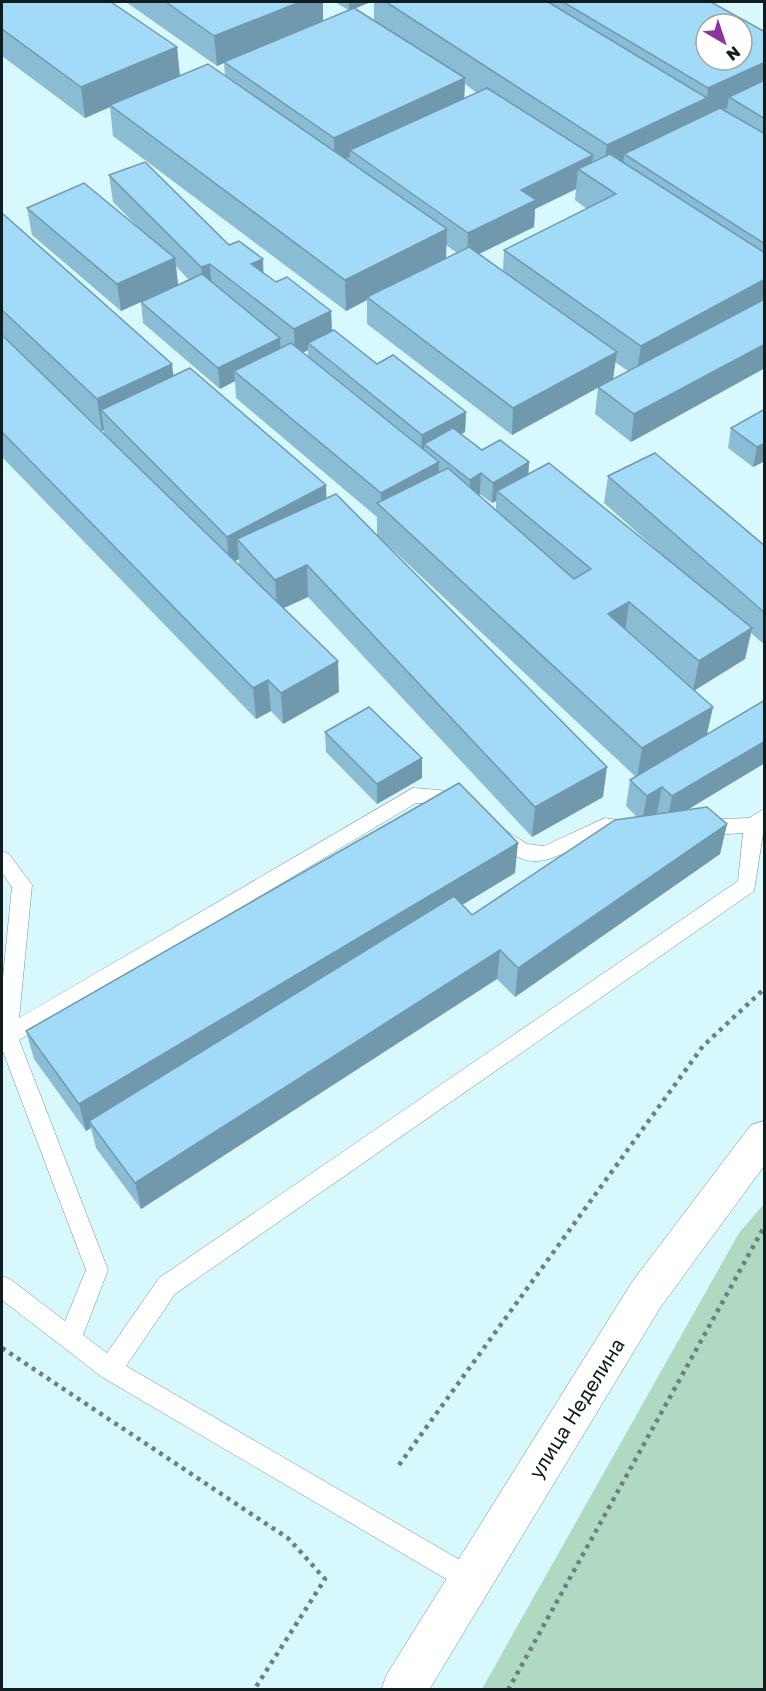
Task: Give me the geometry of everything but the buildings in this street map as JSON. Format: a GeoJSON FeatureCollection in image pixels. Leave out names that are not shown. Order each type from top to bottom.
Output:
{"type":"FeatureCollection","features":[{"type":"Feature","properties":{"kind":"main road","name":"улица Неделина"},"geometry":{"type":"LineString","coordinates":[[403,1689],[646,1295],[765,1137]]}},
{"type":"Feature","properties":{"kind":"lane"},"geometry":{"type":"LineString","coordinates":[[7,1036],[413,795],[440,797],[459,804],[522,851],[546,854],[605,826],[649,830]]}},
{"type":"Feature","properties":{"kind":"lane"},"geometry":{"type":"LineString","coordinates":[[110,1369],[167,1286],[747,885],[759,820],[683,829]]}},
{"type":"Feature","properties":{"kind":"lane"},"geometry":{"type":"LineString","coordinates":[[2,859],[22,885],[7,1036],[97,1270],[70,1339]]}},
{"type":"Feature","properties":{"kind":"lane"},"geometry":{"type":"LineString","coordinates":[[2,1287],[110,1369],[470,1581]]}},
{"type":"Feature","properties":{"kind":"path"},"geometry":{"type":"LineString","coordinates":[[399,1465],[703,1046],[765,988]]}},
{"type":"Feature","properties":{"kind":"path"},"geometry":{"type":"LineString","coordinates":[[508,1689],[765,1227]]}},
{"type":"Feature","properties":{"kind":"path"},"geometry":{"type":"LineString","coordinates":[[2,1348],[289,1539],[325,1579],[254,1689]]}},
{"type":"Feature","properties":{"kind":"green space"},"geometry":{"type":"Polygon","coordinates":[[[764,1204],[764,1689],[482,1689],[739,1233],[764,1204]]]}}]}
